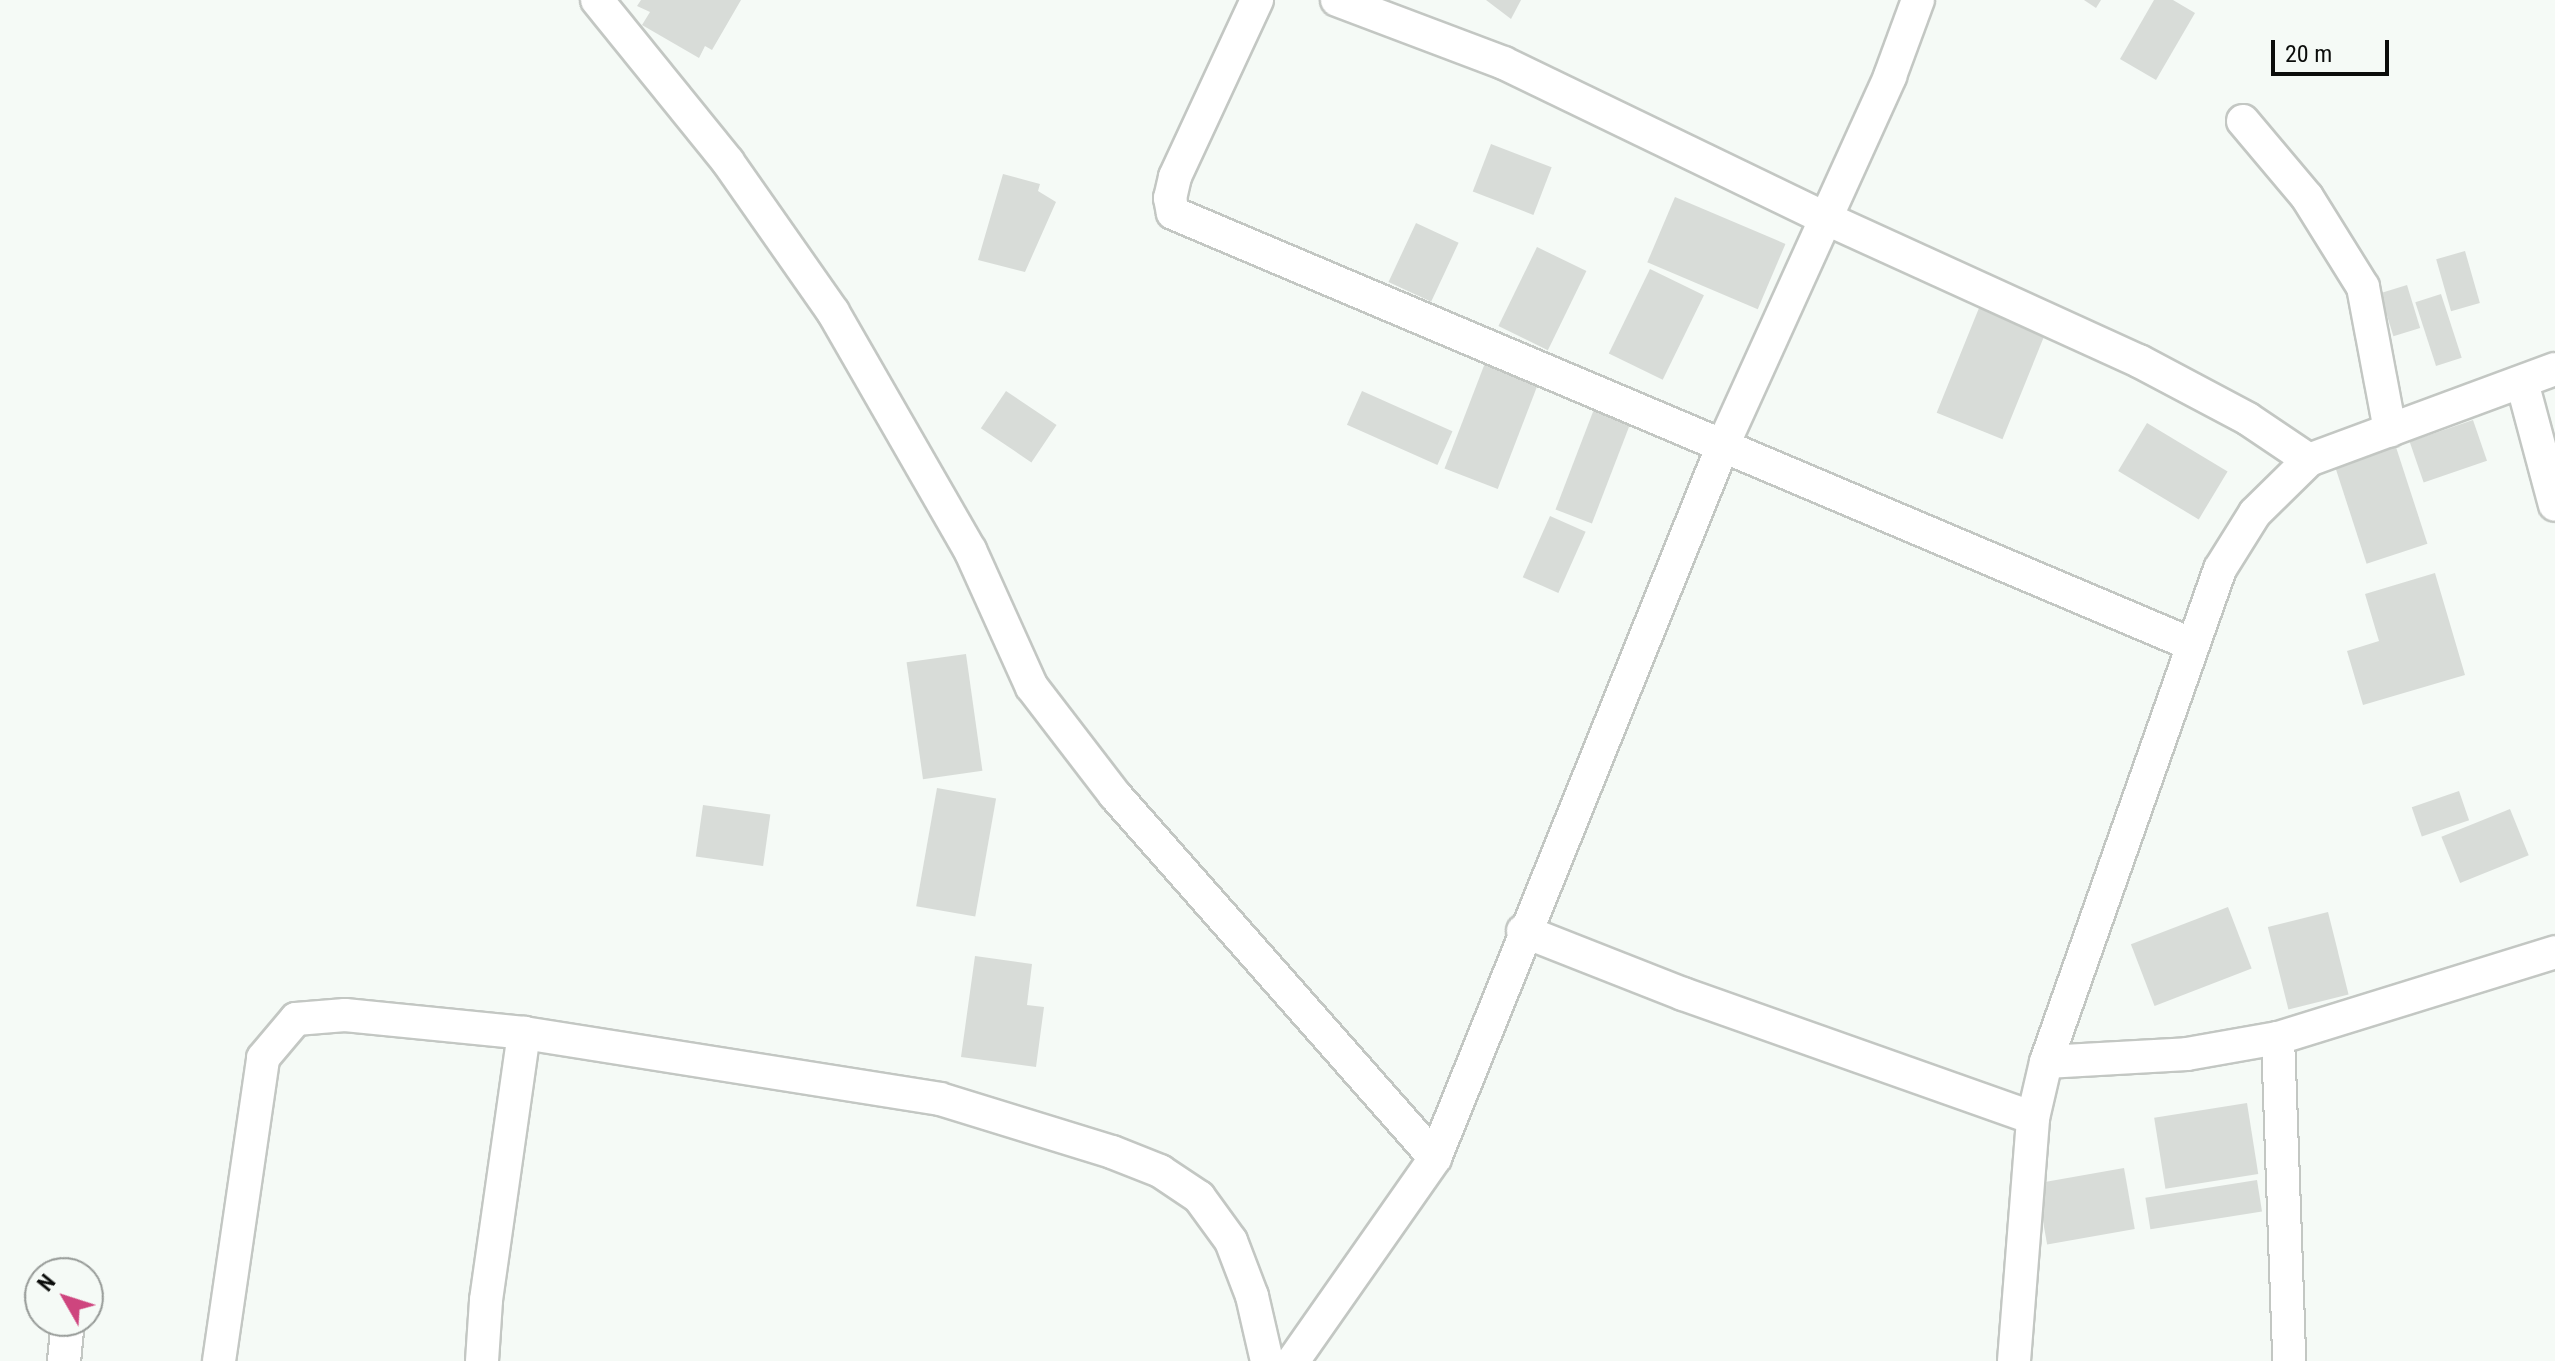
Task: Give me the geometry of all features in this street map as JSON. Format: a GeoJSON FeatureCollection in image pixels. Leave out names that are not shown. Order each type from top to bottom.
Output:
{"type":"FeatureCollection","features":[{"type":"Feature","properties":{"kind":"street"},"geometry":{"type":"LineString","coordinates":[[597,0],[728,162],[833,312],[970,550],[1032,687],[1115,795],[1435,1158]]}},
{"type":"Feature","properties":{"kind":"street"},"geometry":{"type":"LineString","coordinates":[[1257,0],[1175,177],[1173,213],[2191,644]]}},
{"type":"Feature","properties":{"kind":"street"},"geometry":{"type":"LineString","coordinates":[[1337,0],[1504,63],[1825,218],[2176,379],[2309,460]]}},
{"type":"Feature","properties":{"kind":"street"},"geometry":{"type":"LineString","coordinates":[[1293,1361],[1435,1158],[1523,931],[1723,445],[1918,0]]}},
{"type":"Feature","properties":{"kind":"street"},"geometry":{"type":"LineString","coordinates":[[2243,121],[2307,197],[2363,287],[2390,430]]}},
{"type":"Feature","properties":{"kind":"street"},"geometry":{"type":"LineString","coordinates":[[2014,1361],[2033,1118],[2046,1062],[2220,569],[2255,513],[2309,460],[2555,369]]}},
{"type":"Feature","properties":{"kind":"street"},"geometry":{"type":"LineString","coordinates":[[2522,382],[2555,505]]}},
{"type":"Feature","properties":{"kind":"street"},"geometry":{"type":"LineString","coordinates":[[1523,931],[1697,1000],[2033,1118]]}},
{"type":"Feature","properties":{"kind":"street"},"geometry":{"type":"LineString","coordinates":[[2046,1062],[2187,1054],[2278,1038],[2555,952]]}},
{"type":"Feature","properties":{"kind":"street"},"geometry":{"type":"LineString","coordinates":[[219,1361],[263,1058],[296,1019],[345,1015],[524,1033],[940,1099],[1054,1132],[1160,1171],[1199,1197],[1231,1241],[1252,1296],[1267,1361]]}},
{"type":"Feature","properties":{"kind":"street"},"geometry":{"type":"LineString","coordinates":[[482,1361],[486,1300],[524,1033]]}},
{"type":"Feature","properties":{"kind":"street"},"geometry":{"type":"LineString","coordinates":[[2278,1038],[2289,1361]]}},
{"type":"Feature","properties":{"kind":"street"},"geometry":{"type":"LineString","coordinates":[[64,1361],[66,1337]]}},
{"type":"Feature","properties":{"kind":"building"},"geometry":{"type":"Polygon","coordinates":[[[641,0],[741,0],[712,50],[705,46],[699,58],[642,25],[650,12],[637,6],[641,0]]]}},
{"type":"Feature","properties":{"kind":"building"},"geometry":{"type":"Polygon","coordinates":[[[1486,0],[1521,0],[1511,19],[1486,0]]]}},
{"type":"Feature","properties":{"kind":"building"},"geometry":{"type":"Polygon","coordinates":[[[2084,0],[2101,0],[2096,8],[2084,0]]]}},
{"type":"Feature","properties":{"kind":"building"},"geometry":{"type":"Polygon","coordinates":[[[2154,0],[2173,0],[2195,13],[2156,80],[2120,59],[2154,0]]]}},
{"type":"Feature","properties":{"kind":"building"},"geometry":{"type":"Polygon","coordinates":[[[1491,144],[1552,167],[1533,215],[1473,192],[1491,144]]]}},
{"type":"Feature","properties":{"kind":"building"},"geometry":{"type":"Polygon","coordinates":[[[1003,174],[1040,184],[1038,191],[1056,202],[1025,272],[978,260],[1003,174]]]}},
{"type":"Feature","properties":{"kind":"building"},"geometry":{"type":"Polygon","coordinates":[[[1675,197],[1785,244],[1758,309],[1647,262],[1675,197]]]}},
{"type":"Feature","properties":{"kind":"building"},"geometry":{"type":"Polygon","coordinates":[[[1416,223],[1459,243],[1431,302],[1389,282],[1416,223]]]}},
{"type":"Feature","properties":{"kind":"building"},"geometry":{"type":"Polygon","coordinates":[[[1537,247],[1586,271],[1548,350],[1498,326],[1537,247]]]}},
{"type":"Feature","properties":{"kind":"building"},"geometry":{"type":"Polygon","coordinates":[[[2465,251],[2480,303],[2451,311],[2436,259],[2465,251]]]}},
{"type":"Feature","properties":{"kind":"building"},"geometry":{"type":"Polygon","coordinates":[[[1650,269],[1704,295],[1663,380],[1609,353],[1650,269]]]}},
{"type":"Feature","properties":{"kind":"building"},"geometry":{"type":"Polygon","coordinates":[[[2407,285],[2420,328],[2393,336],[2380,293],[2407,285]]]}},
{"type":"Feature","properties":{"kind":"building"},"geometry":{"type":"Polygon","coordinates":[[[2441,294],[2462,358],[2436,366],[2415,302],[2441,294]]]}},
{"type":"Feature","properties":{"kind":"building"},"geometry":{"type":"Polygon","coordinates":[[[1979,308],[2045,335],[2002,439],[1937,413],[1979,308]]]}},
{"type":"Feature","properties":{"kind":"building"},"geometry":{"type":"Polygon","coordinates":[[[1485,363],[1538,383],[1498,489],[1445,468],[1485,363]]]}},
{"type":"Feature","properties":{"kind":"building"},"geometry":{"type":"Polygon","coordinates":[[[1006,391],[1057,425],[1031,462],[981,428],[1006,391]]]}},
{"type":"Feature","properties":{"kind":"building"},"geometry":{"type":"Polygon","coordinates":[[[1362,391],[1452,431],[1437,465],[1347,425],[1362,391]]]}},
{"type":"Feature","properties":{"kind":"building"},"geometry":{"type":"Polygon","coordinates":[[[1596,404],[1632,418],[1592,523],[1556,509],[1596,404]]]}},
{"type":"Feature","properties":{"kind":"building"},"geometry":{"type":"Polygon","coordinates":[[[2473,420],[2487,461],[2424,482],[2410,442],[2473,420]]]}},
{"type":"Feature","properties":{"kind":"building"},"geometry":{"type":"Polygon","coordinates":[[[2147,423],[2228,471],[2199,519],[2118,471],[2147,423]]]}},
{"type":"Feature","properties":{"kind":"building"},"geometry":{"type":"Polygon","coordinates":[[[2395,444],[2427,544],[2367,564],[2334,464],[2395,444]]]}},
{"type":"Feature","properties":{"kind":"building"},"geometry":{"type":"Polygon","coordinates":[[[1550,516],[1586,532],[1558,593],[1523,577],[1550,516]]]}},
{"type":"Feature","properties":{"kind":"building"},"geometry":{"type":"Polygon","coordinates":[[[2435,573],[2465,675],[2363,705],[2347,651],[2379,641],[2365,594],[2435,573]]]}},
{"type":"Feature","properties":{"kind":"building"},"geometry":{"type":"Polygon","coordinates":[[[966,654],[982,771],[923,779],[907,662],[966,654]]]}},
{"type":"Feature","properties":{"kind":"building"},"geometry":{"type":"Polygon","coordinates":[[[937,788],[996,798],[975,917],[916,906],[937,788]]]}},
{"type":"Feature","properties":{"kind":"building"},"geometry":{"type":"Polygon","coordinates":[[[2459,791],[2469,820],[2422,837],[2412,807],[2459,791]]]}},
{"type":"Feature","properties":{"kind":"building"},"geometry":{"type":"Polygon","coordinates":[[[703,805],[770,814],[763,866],[696,856],[703,805]]]}},
{"type":"Feature","properties":{"kind":"building"},"geometry":{"type":"Polygon","coordinates":[[[2510,809],[2529,855],[2460,883],[2441,837],[2510,809]]]}},
{"type":"Feature","properties":{"kind":"building"},"geometry":{"type":"Polygon","coordinates":[[[2228,907],[2252,969],[2155,1006],[2131,944],[2228,907]]]}},
{"type":"Feature","properties":{"kind":"building"},"geometry":{"type":"Polygon","coordinates":[[[2328,912],[2349,994],[2288,1009],[2268,927],[2328,912]]]}},
{"type":"Feature","properties":{"kind":"building"},"geometry":{"type":"Polygon","coordinates":[[[975,956],[1032,964],[1027,1005],[1044,1007],[1036,1067],[961,1057],[975,956]]]}},
{"type":"Feature","properties":{"kind":"building"},"geometry":{"type":"Polygon","coordinates":[[[2247,1103],[2258,1174],[2165,1189],[2154,1118],[2247,1103]]]}},
{"type":"Feature","properties":{"kind":"building"},"geometry":{"type":"Polygon","coordinates":[[[2124,1168],[2135,1229],[2047,1245],[2036,1183],[2124,1168]]]}},
{"type":"Feature","properties":{"kind":"building"},"geometry":{"type":"Polygon","coordinates":[[[2257,1180],[2262,1212],[2150,1229],[2145,1198],[2257,1180]]]}}]}
